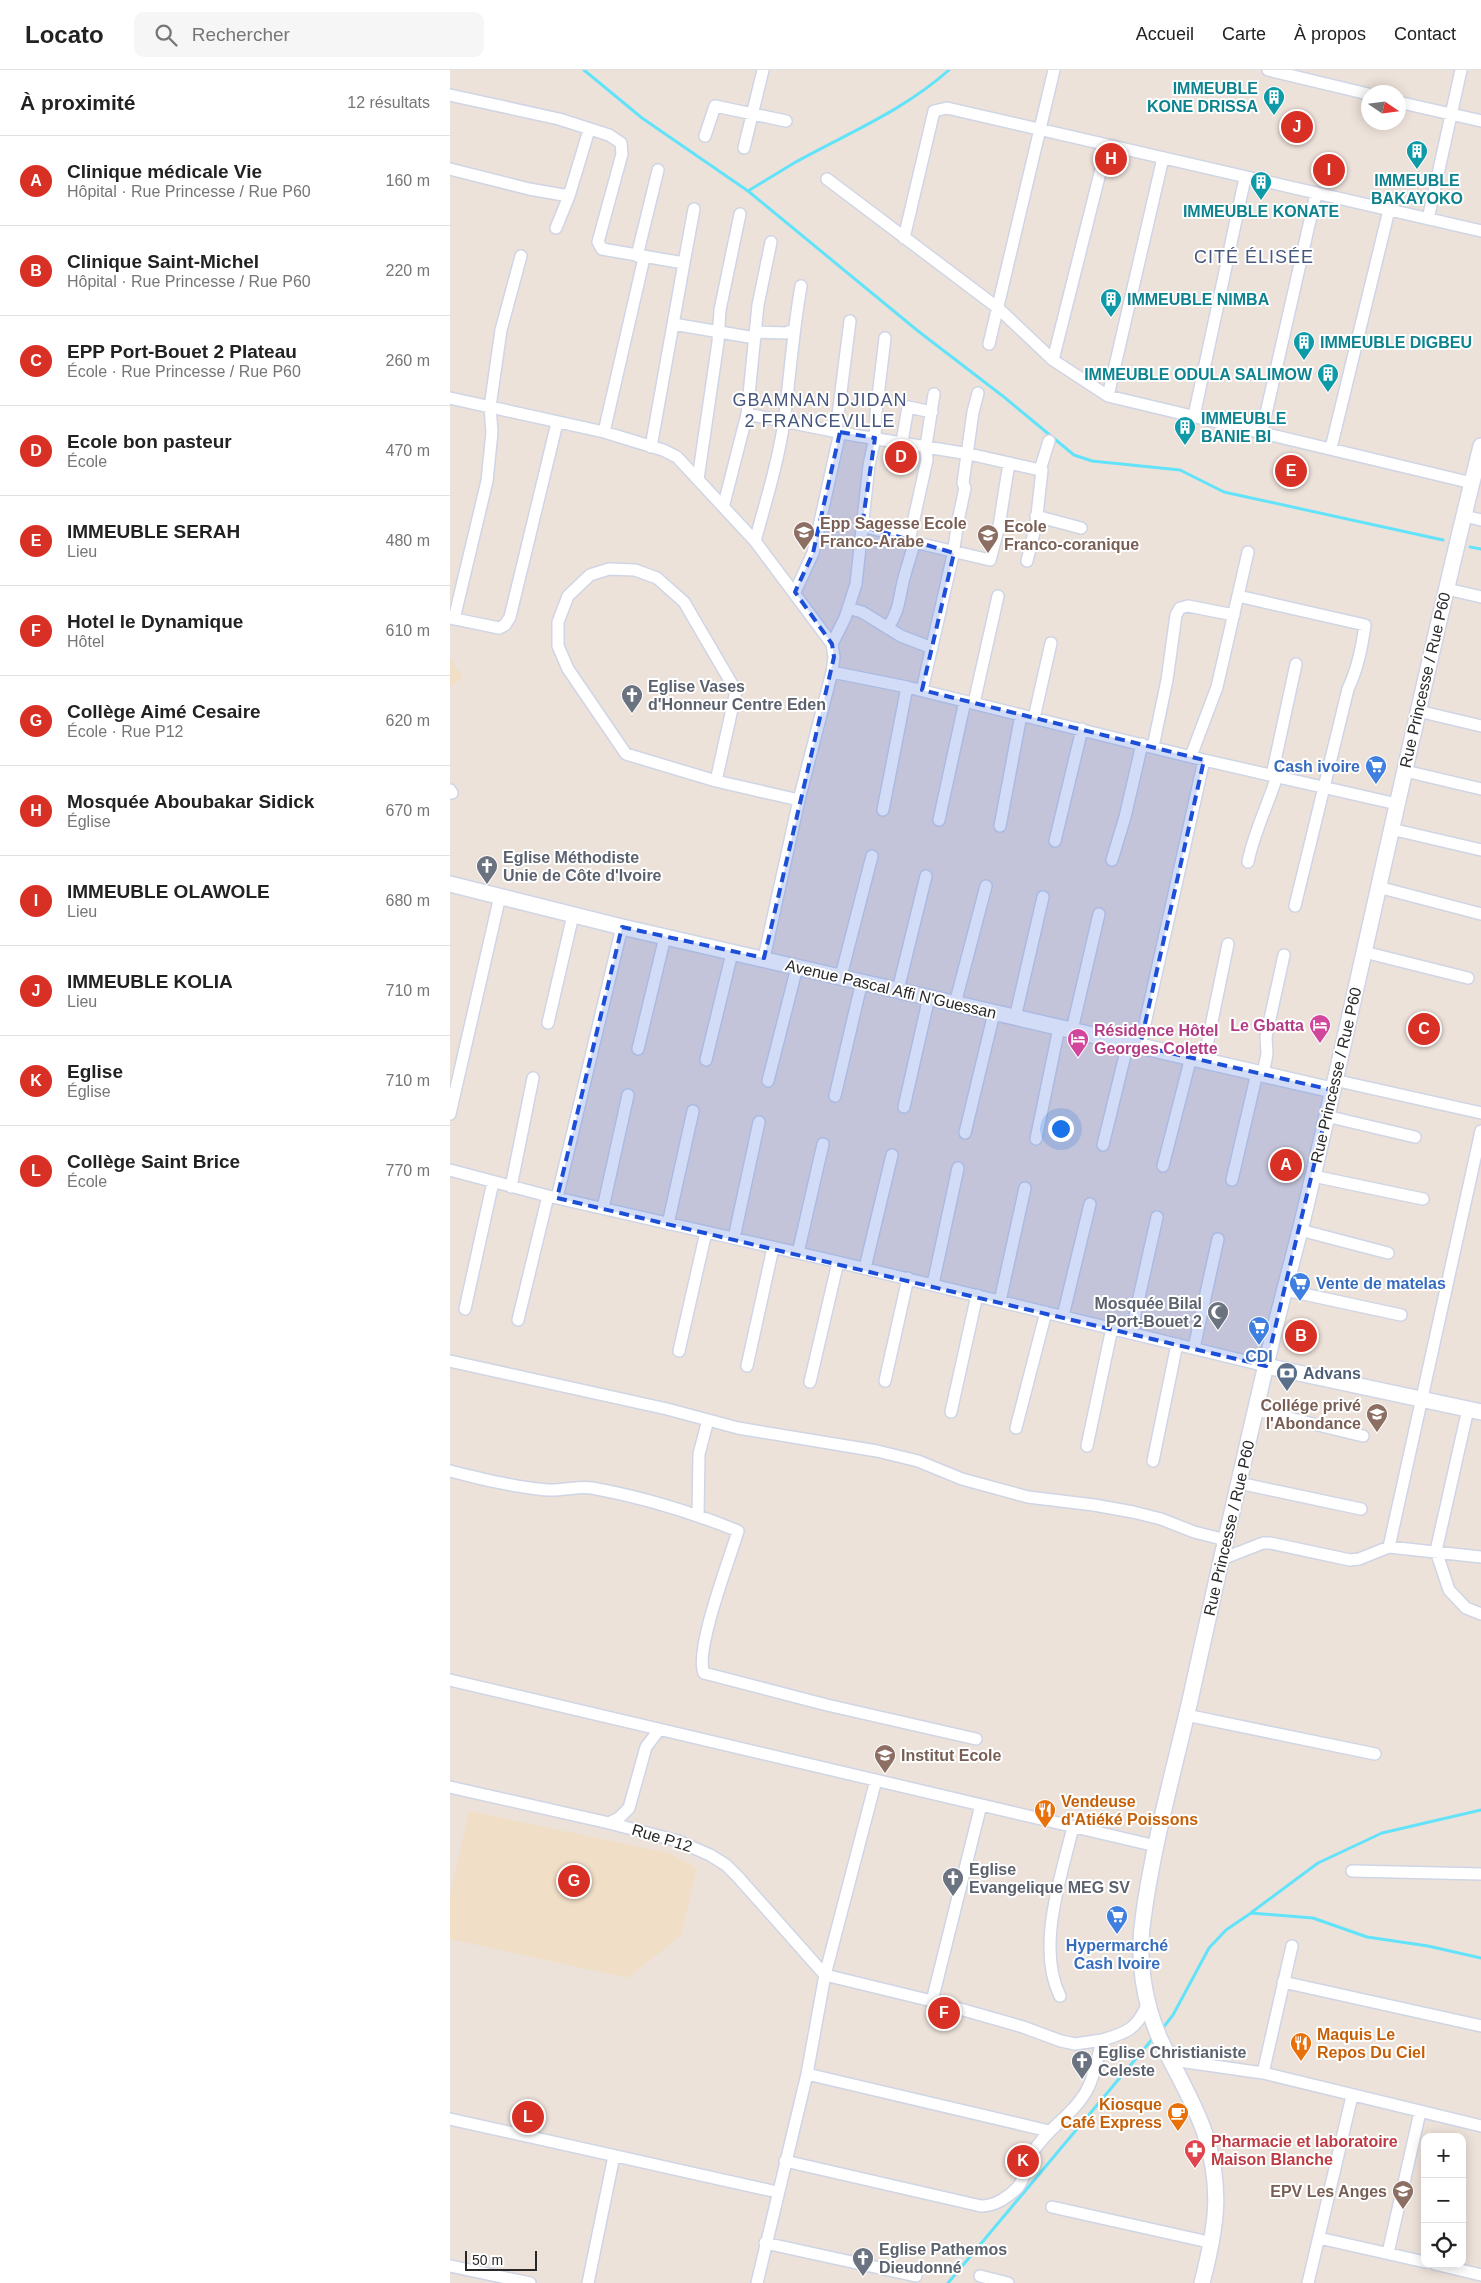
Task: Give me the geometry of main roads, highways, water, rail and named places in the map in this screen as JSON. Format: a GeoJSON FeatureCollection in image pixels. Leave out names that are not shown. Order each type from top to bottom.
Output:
{"type":"FeatureCollection","features":[{"type":"Feature","properties":{"kind":"waterway"},"geometry":{"type":"LineString","coordinates":[[584,70],[642,118],[748,191],[918,331],[1004,397],[1074,455],[1092,461],[1180,470],[1224,492],[1443,540]]}},
{"type":"Feature","properties":{"kind":"waterway"},"geometry":{"type":"LineString","coordinates":[[748,191],[794,163],[894,110],[931,85],[949,70]]}},
{"type":"Feature","properties":{"kind":"waterway"},"geometry":{"type":"LineString","coordinates":[[1470,547],[1481,549]]}},
{"type":"Feature","properties":{"kind":"waterway"},"geometry":{"type":"LineString","coordinates":[[1252,1912],[1318,1863],[1382,1833],[1481,1810]]}},
{"type":"Feature","properties":{"kind":"waterway"},"geometry":{"type":"LineString","coordinates":[[1162,2029],[1173,2015],[1209,1948],[1226,1930],[1251,1913],[1313,1918],[1367,1937],[1428,1946],[1481,1958]]}},
{"type":"Feature","properties":{"kind":"waterway"},"geometry":{"type":"LineString","coordinates":[[948,2283],[1154,2037]]}},
{"type":"Feature","properties":{"kind":"place","name":"IMMEUBLE KONE DRISSA"},"geometry":{"type":"Point","coordinates":[1274,116]}},
{"type":"Feature","properties":{"kind":"place","name":"IMMEUBLE KOLIA"},"geometry":{"type":"Point","coordinates":[1297,127]}},
{"type":"Feature","properties":{"kind":"place","name":"Mosquée Aboubakar Sidick"},"geometry":{"type":"Point","coordinates":[1111,159]}},
{"type":"Feature","properties":{"kind":"place","name":"IMMEUBLE OLAWOLE"},"geometry":{"type":"Point","coordinates":[1329,170]}},
{"type":"Feature","properties":{"kind":"place","name":"IMMEUBLE BAKAYOKO"},"geometry":{"type":"Point","coordinates":[1417,170]}},
{"type":"Feature","properties":{"kind":"place","name":"IMMEUBLE KONATE"},"geometry":{"type":"Point","coordinates":[1261,201]}},
{"type":"Feature","properties":{"kind":"place","name":"IMMEUBLE NIMBA"},"geometry":{"type":"Point","coordinates":[1111,318]}},
{"type":"Feature","properties":{"kind":"place","name":"IMMEUBLE DIGBEU"},"geometry":{"type":"Point","coordinates":[1304,361]}},
{"type":"Feature","properties":{"kind":"place","name":"IMMEUBLE ODULA SALIMOW"},"geometry":{"type":"Point","coordinates":[1328,393]}},
{"type":"Feature","properties":{"kind":"place","name":"IMMEUBLE BANIE BI"},"geometry":{"type":"Point","coordinates":[1185,446]}},
{"type":"Feature","properties":{"kind":"place","name":"Ecole bon pasteur"},"geometry":{"type":"Point","coordinates":[901,457]}},
{"type":"Feature","properties":{"kind":"place","name":"IMMEUBLE SERAH"},"geometry":{"type":"Point","coordinates":[1291,471]}},
{"type":"Feature","properties":{"kind":"place","name":"Epp Sagesse Ecole Franco-Arabe"},"geometry":{"type":"Point","coordinates":[804,551]}},
{"type":"Feature","properties":{"kind":"place","name":"Ecole Franco-coranique"},"geometry":{"type":"Point","coordinates":[988,554]}},
{"type":"Feature","properties":{"kind":"place","name":"Eglise Vases d'Honneur Centre Eden"},"geometry":{"type":"Point","coordinates":[632,714]}},
{"type":"Feature","properties":{"kind":"place","name":"Cash ivoire"},"geometry":{"type":"Point","coordinates":[1376,785]}},
{"type":"Feature","properties":{"kind":"place","name":"Eglise Méthodiste Unie de Côte d'Ivoire"},"geometry":{"type":"Point","coordinates":[487,885]}},
{"type":"Feature","properties":{"kind":"place","name":"EPP Port-Bouet 2 Plateau"},"geometry":{"type":"Point","coordinates":[1424,1029]}},
{"type":"Feature","properties":{"kind":"place","name":"Le Gbatta"},"geometry":{"type":"Point","coordinates":[1320,1044]}},
{"type":"Feature","properties":{"kind":"place","name":"Résidence Hôtel Georges Colette"},"geometry":{"type":"Point","coordinates":[1078,1058]}},
{"type":"Feature","properties":{"kind":"place","name":"Clinique médicale Vie"},"geometry":{"type":"Point","coordinates":[1286,1165]}},
{"type":"Feature","properties":{"kind":"place","name":"Vente de matelas"},"geometry":{"type":"Point","coordinates":[1300,1302]}},
{"type":"Feature","properties":{"kind":"place","name":"Mosquée Bilal Port-Bouet 2"},"geometry":{"type":"Point","coordinates":[1218,1331]}},
{"type":"Feature","properties":{"kind":"place","name":"Clinique Saint-Michel"},"geometry":{"type":"Point","coordinates":[1301,1336]}},
{"type":"Feature","properties":{"kind":"place","name":"CDI"},"geometry":{"type":"Point","coordinates":[1259,1346]}},
{"type":"Feature","properties":{"kind":"place","name":"Advans"},"geometry":{"type":"Point","coordinates":[1287,1392]}},
{"type":"Feature","properties":{"kind":"place","name":"Collége privé l'Abondance"},"geometry":{"type":"Point","coordinates":[1377,1433]}},
{"type":"Feature","properties":{"kind":"place","name":"Institut Ecole"},"geometry":{"type":"Point","coordinates":[885,1774]}},
{"type":"Feature","properties":{"kind":"place","name":"Vendeuse d'Atiéké Poissons"},"geometry":{"type":"Point","coordinates":[1045,1829]}},
{"type":"Feature","properties":{"kind":"place","name":"Collège Aimé Cesaire"},"geometry":{"type":"Point","coordinates":[574,1881]}},
{"type":"Feature","properties":{"kind":"place","name":"Eglise Evangelique MEG SV"},"geometry":{"type":"Point","coordinates":[953,1897]}},
{"type":"Feature","properties":{"kind":"place","name":"Hypermarché Cash Ivoire"},"geometry":{"type":"Point","coordinates":[1117,1935]}},
{"type":"Feature","properties":{"kind":"place","name":"Hotel le Dynamique"},"geometry":{"type":"Point","coordinates":[944,2013]}},
{"type":"Feature","properties":{"kind":"place","name":"Maquis Le Repos Du Ciel"},"geometry":{"type":"Point","coordinates":[1301,2062]}},
{"type":"Feature","properties":{"kind":"place","name":"Eglise Christianiste Celeste"},"geometry":{"type":"Point","coordinates":[1082,2080]}},
{"type":"Feature","properties":{"kind":"place","name":"Collège Saint Brice"},"geometry":{"type":"Point","coordinates":[528,2117]}},
{"type":"Feature","properties":{"kind":"place","name":"Kiosque Café Express"},"geometry":{"type":"Point","coordinates":[1178,2132]}},
{"type":"Feature","properties":{"kind":"place","name":"Eglise"},"geometry":{"type":"Point","coordinates":[1023,2161]}},
{"type":"Feature","properties":{"kind":"place","name":"Pharmacie et laboratoire Maison Blanche"},"geometry":{"type":"Point","coordinates":[1195,2169]}},
{"type":"Feature","properties":{"kind":"place","name":"EPV Les Anges"},"geometry":{"type":"Point","coordinates":[1403,2210]}},
{"type":"Feature","properties":{"kind":"place","name":"Eglise Pathemos Dieudonné"},"geometry":{"type":"Point","coordinates":[863,2277]}},
{"type":"Feature","properties":{"kind":"district","name":"CITÉ ÉLISÉE"},"geometry":{"type":"Point","coordinates":[1254,257]}},
{"type":"Feature","properties":{"kind":"district","name":"GBAMNAN DJIDAN 2 FRANCEVILLE"},"geometry":{"type":"Point","coordinates":[820,410]}}]}
